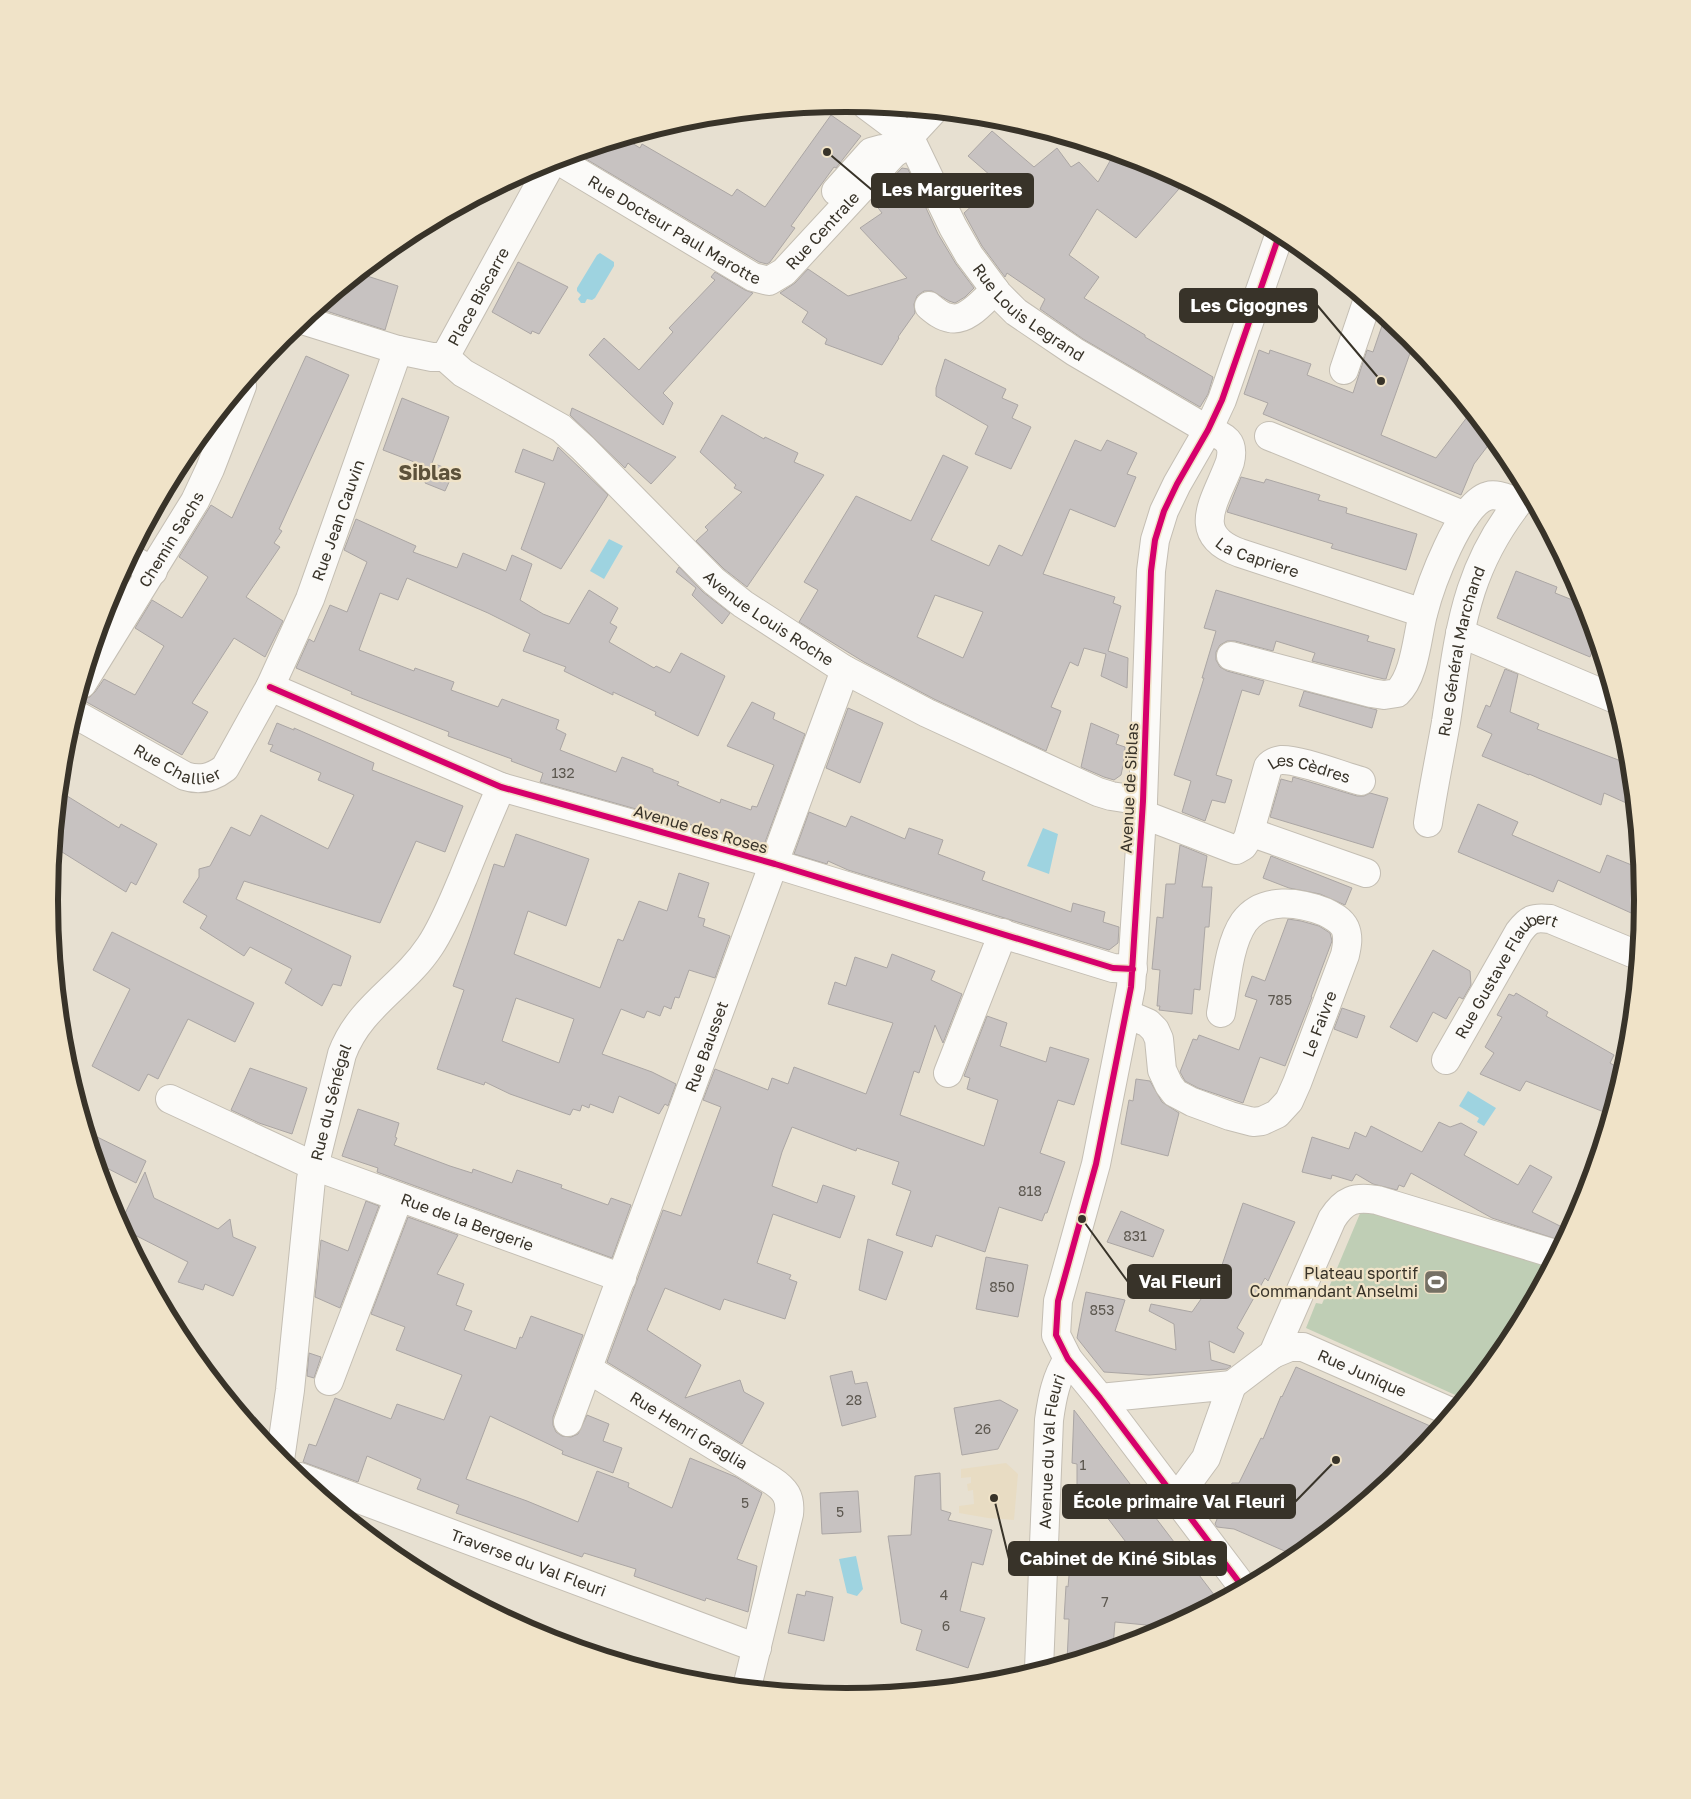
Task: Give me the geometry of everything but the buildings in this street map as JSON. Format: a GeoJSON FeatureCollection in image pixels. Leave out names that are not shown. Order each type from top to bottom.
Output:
{"type":"FeatureCollection","features":[{"type":"Feature","properties":{"kind":"street"},"geometry":{"type":"LineString","coordinates":[[873,113],[904,144]]}},
{"type":"Feature","properties":{"kind":"street","name":"Rue Centrale"},"geometry":{"type":"LineString","coordinates":[[769,281],[784,272],[929,116]]}},
{"type":"Feature","properties":{"kind":"street"},"geometry":{"type":"LineString","coordinates":[[822,207],[871,152],[904,144]]}},
{"type":"Feature","properties":{"kind":"street","name":"Rue Louis Legrand"},"geometry":{"type":"LineString","coordinates":[[904,144],[969,256],[995,290],[1016,312],[1075,352],[1208,430]]}},
{"type":"Feature","properties":{"kind":"street","name":"Rue Docteur Paul Marotte"},"geometry":{"type":"LineString","coordinates":[[562,164],[752,277],[761,281],[769,281]]}},
{"type":"Feature","properties":{"kind":"street","name":"Place Biscarre"},"geometry":{"type":"LineString","coordinates":[[309,322],[398,350],[432,357],[445,357],[548,169]]}},
{"type":"Feature","properties":{"kind":"street","name":"Avenue de Siblas"},"geometry":{"type":"LineString","coordinates":[[1239,1582],[1100,1398],[1068,1359],[1056,1335],[1058,1300],[1096,1164],[1127,1014],[1133,969],[1142,807],[1150,580],[1153,550],[1170,496],[1208,430],[1222,400],[1277,240]]}},
{"type":"Feature","properties":{"kind":"street"},"geometry":{"type":"LineString","coordinates":[[929,306],[947,318],[955,319],[969,313],[995,290]]}},
{"type":"Feature","properties":{"kind":"street"},"geometry":{"type":"LineString","coordinates":[[1344,370],[1365,307]]}},
{"type":"Feature","properties":{"kind":"street","name":"Rue Jean Cauvin"},"geometry":{"type":"LineString","coordinates":[[270,687],[310,599],[398,350]]}},
{"type":"Feature","properties":{"kind":"street","name":"Avenue Louis Roche"},"geometry":{"type":"LineString","coordinates":[[445,357],[462,373],[561,428],[728,593],[845,670],[933,716],[1098,792],[1142,807]]}},
{"type":"Feature","properties":{"kind":"street","name":"Chemin Sachs"},"geometry":{"type":"LineString","coordinates":[[93,666],[195,501],[210,469],[237,400]]}},
{"type":"Feature","properties":{"kind":"street","name":"La Capriere"},"geometry":{"type":"LineString","coordinates":[[1208,430],[1223,437],[1232,447],[1230,462],[1209,520],[1212,534],[1222,545],[1240,553],[1423,612]]}},
{"type":"Feature","properties":{"kind":"street"},"geometry":{"type":"LineString","coordinates":[[1269,436],[1465,516]]}},
{"type":"Feature","properties":{"kind":"street"},"geometry":{"type":"LineString","coordinates":[[1231,656],[1371,694],[1397,693],[1408,677],[1423,612],[1440,564],[1472,505],[1492,495],[1522,497]]}},
{"type":"Feature","properties":{"kind":"street","name":"Rue Général Marchand"},"geometry":{"type":"LineString","coordinates":[[1428,823],[1460,633],[1468,597],[1480,564],[1497,531],[1522,497]]}},
{"type":"Feature","properties":{"kind":"street"},"geometry":{"type":"LineString","coordinates":[[134,561],[152,571]]}},
{"type":"Feature","properties":{"kind":"street"},"geometry":{"type":"LineString","coordinates":[[1460,633],[1607,695]]}},
{"type":"Feature","properties":{"kind":"street","name":"Rue Bausset"},"geometry":{"type":"LineString","coordinates":[[568,1422],[845,670]]}},
{"type":"Feature","properties":{"kind":"street","name":"Rue Challier"},"geometry":{"type":"LineString","coordinates":[[80,716],[185,776],[203,779],[225,768],[270,687]]}},
{"type":"Feature","properties":{"kind":"street","name":"Avenue des Roses"},"geometry":{"type":"LineString","coordinates":[[270,687],[501,787],[775,864],[1113,968],[1133,969]]}},
{"type":"Feature","properties":{"kind":"street","name":"Les Cèdres"},"geometry":{"type":"LineString","coordinates":[[1142,807],[1236,850],[1243,846],[1250,832],[1268,767],[1274,762],[1288,760],[1361,781]]}},
{"type":"Feature","properties":{"kind":"street","name":"Rue du Sénégal"},"geometry":{"type":"LineString","coordinates":[[281,1450],[290,1390],[309,1192],[342,1054],[348,1040],[364,1016],[419,960],[438,932],[501,787]]}},
{"type":"Feature","properties":{"kind":"street"},"geometry":{"type":"LineString","coordinates":[[1250,832],[1366,873]]}},
{"type":"Feature","properties":{"kind":"street","name":"Le Faivre"},"geometry":{"type":"LineString","coordinates":[[1127,1014],[1148,1023],[1155,1030],[1159,1039],[1162,1070],[1169,1085],[1175,1092],[1192,1102],[1246,1121],[1252,1122],[1271,1118],[1283,1109],[1297,1083],[1345,954],[1347,944],[1345,928],[1341,922],[1330,914],[1295,903],[1271,905],[1251,914],[1245,920],[1235,939],[1231,952],[1221,1013]]}},
{"type":"Feature","properties":{"kind":"street","name":"Rue Gustave Flaubert"},"geometry":{"type":"LineString","coordinates":[[1446,1060],[1518,932],[1530,920],[1536,918],[1550,919],[1632,953]]}},
{"type":"Feature","properties":{"kind":"street"},"geometry":{"type":"LineString","coordinates":[[948,1073],[1003,933]]}},
{"type":"Feature","properties":{"kind":"street","name":"Rue de la Bergerie"},"geometry":{"type":"LineString","coordinates":[[170,1099],[314,1166],[622,1278]]}},
{"type":"Feature","properties":{"kind":"street"},"geometry":{"type":"LineString","coordinates":[[329,1381],[399,1197]]}},
{"type":"Feature","properties":{"kind":"street"},"geometry":{"type":"LineString","coordinates":[[1100,1398],[1232,1385],[1273,1354],[1332,1219],[1338,1209],[1353,1199],[1377,1200],[1550,1252]]}},
{"type":"Feature","properties":{"kind":"street","name":"Rue Junique"},"geometry":{"type":"LineString","coordinates":[[1273,1354],[1290,1348],[1303,1347],[1446,1410]]}},
{"type":"Feature","properties":{"kind":"street","name":"Avenue du Val Fleuri"},"geometry":{"type":"LineString","coordinates":[[1039,1663],[1049,1420],[1056,1382],[1060,1371],[1068,1359]]}},
{"type":"Feature","properties":{"kind":"street","name":"Rue Henri Graglia"},"geometry":{"type":"LineString","coordinates":[[588,1369],[771,1480],[786,1493],[789,1503],[789,1514],[757,1648]]}},
{"type":"Feature","properties":{"kind":"street"},"geometry":{"type":"LineString","coordinates":[[1176,1499],[1206,1458],[1232,1385]]}},
{"type":"Feature","properties":{"kind":"street","name":"Traverse du Val Fleuri"},"geometry":{"type":"LineString","coordinates":[[316,1483],[757,1648]]}},
{"type":"Feature","properties":{"kind":"street"},"geometry":{"type":"LineString","coordinates":[[748,1682],[757,1648]]}},
{"type":"Feature","properties":{"kind":"shaded area"},"geometry":{"type":"Polygon","coordinates":[[[1006,1463],[1018,1474],[1014,1520],[959,1513],[959,1506],[974,1504],[973,1490],[968,1491],[967,1484],[971,1483],[971,1477],[961,1478],[961,1469],[1006,1463]]]}},
{"type":"Feature","properties":{"kind":"green space","name":"Plateau sportif Commandant Anselmi"},"geometry":{"type":"Polygon","coordinates":[[[1364,1204],[1546,1259],[1528,1294],[1501,1337],[1457,1396],[1306,1328],[1316,1303],[1322,1304],[1364,1204]]]}},
{"type":"Feature","properties":{"kind":"water"},"geometry":{"type":"Polygon","coordinates":[[[600,253],[614,262],[614,266],[595,298],[592,300],[587,299],[585,303],[581,303],[578,299],[581,295],[577,288],[600,253]]]}},
{"type":"Feature","properties":{"kind":"water"},"geometry":{"type":"Polygon","coordinates":[[[609,539],[623,546],[604,579],[590,571],[609,539]]]}},
{"type":"Feature","properties":{"kind":"water"},"geometry":{"type":"Polygon","coordinates":[[[1043,828],[1058,834],[1049,874],[1027,866],[1043,828]]]}},
{"type":"Feature","properties":{"kind":"water"},"geometry":{"type":"Polygon","coordinates":[[[1468,1091],[1496,1108],[1484,1126],[1477,1122],[1479,1118],[1459,1106],[1468,1091]]]}},
{"type":"Feature","properties":{"kind":"water"},"geometry":{"type":"Polygon","coordinates":[[[856,1556],[863,1589],[857,1596],[847,1593],[839,1559],[856,1556]]]}},
{"type":"Feature","properties":{"kind":"cycle path"},"geometry":{"type":"LineString","coordinates":[[1239,1582],[1100,1398],[1068,1359],[1056,1335],[1058,1301],[1096,1164],[1131,987],[1143,801],[1151,571],[1155,540],[1164,511],[1222,400],[1277,240]]}},
{"type":"Feature","properties":{"kind":"cycle path"},"geometry":{"type":"LineString","coordinates":[[270,687],[501,787],[775,864],[1113,968],[1133,969]]}},
{"type":"Feature","properties":{"kind":"place","name":"Les Marguerites"},"geometry":{"type":"Point","coordinates":[827,152]}},
{"type":"Feature","properties":{"kind":"place","name":"Les Cigognes"},"geometry":{"type":"Point","coordinates":[1381,381]}},
{"type":"Feature","properties":{"kind":"place","name":"Val Fleuri"},"geometry":{"type":"Point","coordinates":[1082,1219]}},
{"type":"Feature","properties":{"kind":"place","name":"Plateau sportif Commandant Anselmi"},"geometry":{"type":"Point","coordinates":[1436,1282]}},
{"type":"Feature","properties":{"kind":"place","name":"École primaire Val Fleuri"},"geometry":{"type":"Point","coordinates":[1336,1460]}},
{"type":"Feature","properties":{"kind":"place","name":"Cabinet de Kiné Siblas"},"geometry":{"type":"Point","coordinates":[994,1498]}},
{"type":"Feature","properties":{"kind":"district","name":"Siblas"},"geometry":{"type":"Point","coordinates":[430,473]}}]}
